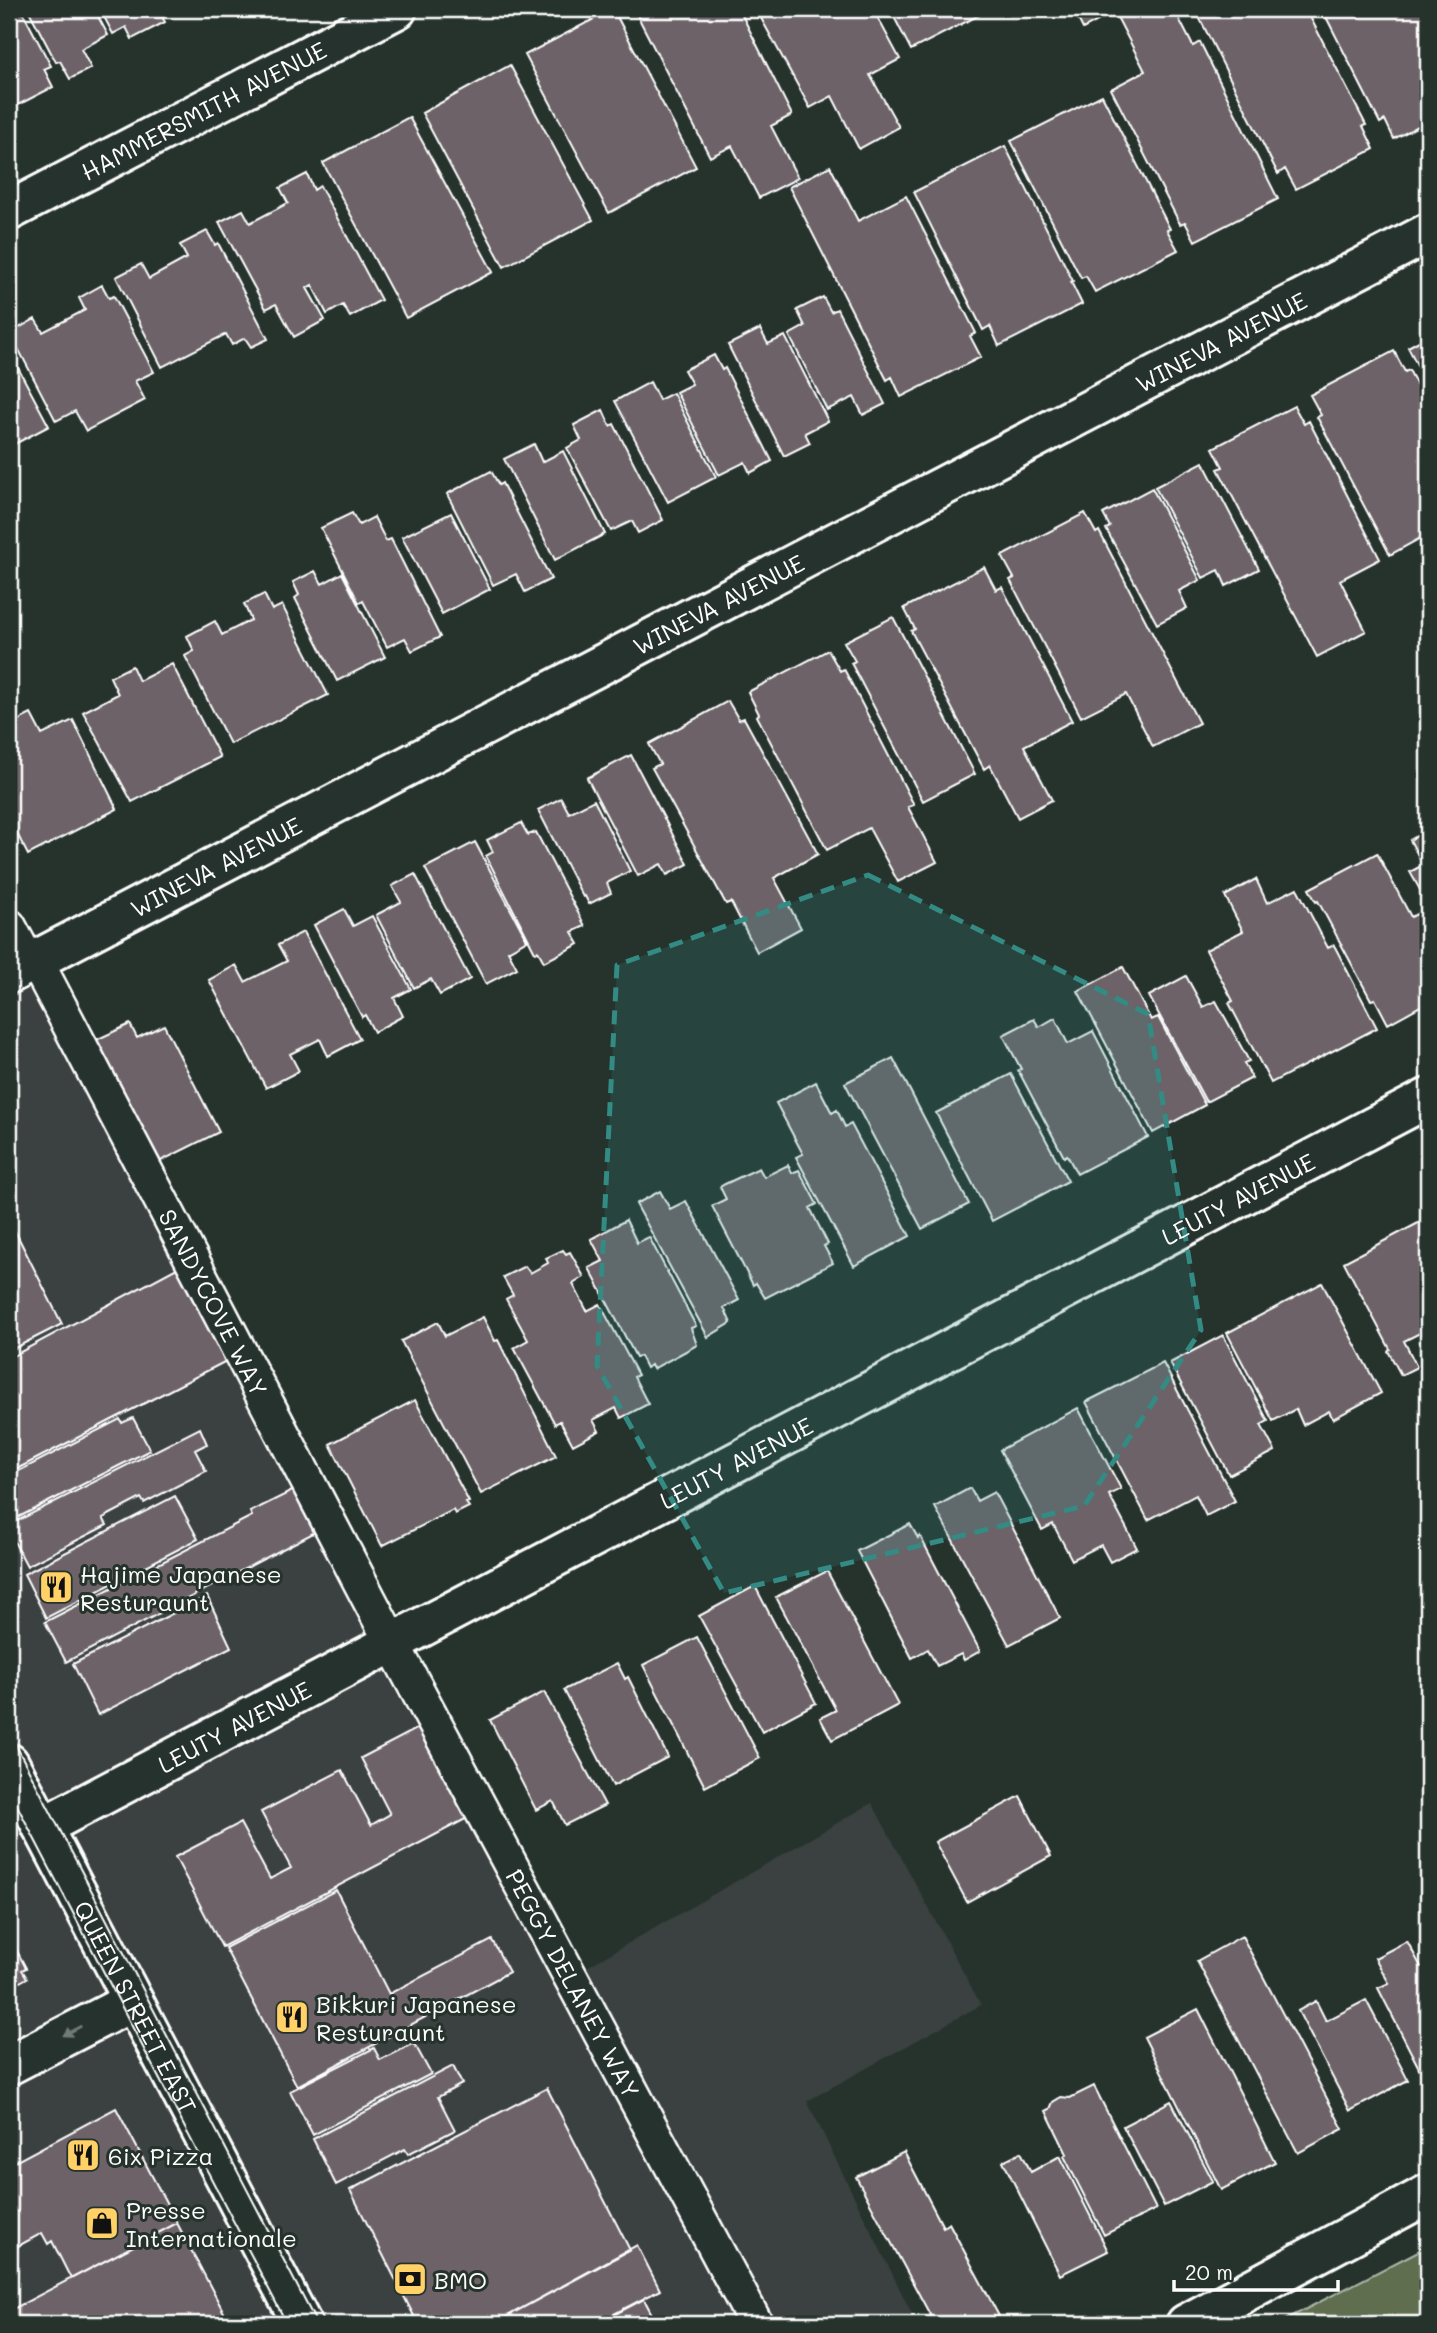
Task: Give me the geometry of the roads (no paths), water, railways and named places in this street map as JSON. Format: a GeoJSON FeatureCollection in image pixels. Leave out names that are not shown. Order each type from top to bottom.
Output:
{"type":"FeatureCollection","features":[{"type":"Feature","properties":{"kind":"street","name":"HAMMERSMITH AVENUE"},"geometry":{"type":"LineString","coordinates":[[9,211],[397,9]]}},
{"type":"Feature","properties":{"kind":"street","name":"WINEVA AVENUE"},"geometry":{"type":"LineString","coordinates":[[25,966],[1428,233]]}},
{"type":"Feature","properties":{"kind":"street","name":"LEUTY AVENUE"},"geometry":{"type":"LineString","coordinates":[[42,1827],[1428,1098]]}},
{"type":"Feature","properties":{"kind":"street","name":"QUEEN STREET EAST"},"geometry":{"type":"LineString","coordinates":[[9,1763],[302,2324]]}},
{"type":"Feature","properties":{"kind":"street"},"geometry":{"type":"LineString","coordinates":[[9,2065],[133,2001]]}},
{"type":"Feature","properties":{"kind":"street"},"geometry":{"type":"LineString","coordinates":[[1186,2324],[1428,2194]]}},
{"type":"Feature","properties":{"kind":"lane","name":"SANDYCOVE WAY"},"geometry":{"type":"LineString","coordinates":[[9,926],[25,966],[391,1643]]}},
{"type":"Feature","properties":{"kind":"lane","name":"PEGGY DELANEY WAY"},"geometry":{"type":"LineString","coordinates":[[391,1643],[756,2324]]}},
{"type":"Feature","properties":{"kind":"tram line"},"geometry":{"type":"LineString","coordinates":[[9,1732],[317,2324]]}},
{"type":"Feature","properties":{"kind":"tram line"},"geometry":{"type":"LineString","coordinates":[[9,1790],[287,2324]]}},
{"type":"Feature","properties":{"kind":"place","name":"Hajime Japanese Resturaunt"},"geometry":{"type":"Point","coordinates":[56,1587]}},
{"type":"Feature","properties":{"kind":"place","name":"Bikkuri Japanese Resturaunt"},"geometry":{"type":"Point","coordinates":[292,2017]}},
{"type":"Feature","properties":{"kind":"place","name":"6ix Pizza"},"geometry":{"type":"Point","coordinates":[83,2155]}},
{"type":"Feature","properties":{"kind":"place","name":"Presse Internationale"},"geometry":{"type":"Point","coordinates":[102,2223]}},
{"type":"Feature","properties":{"kind":"place","name":"BMO"},"geometry":{"type":"Point","coordinates":[410,2279]}}]}
